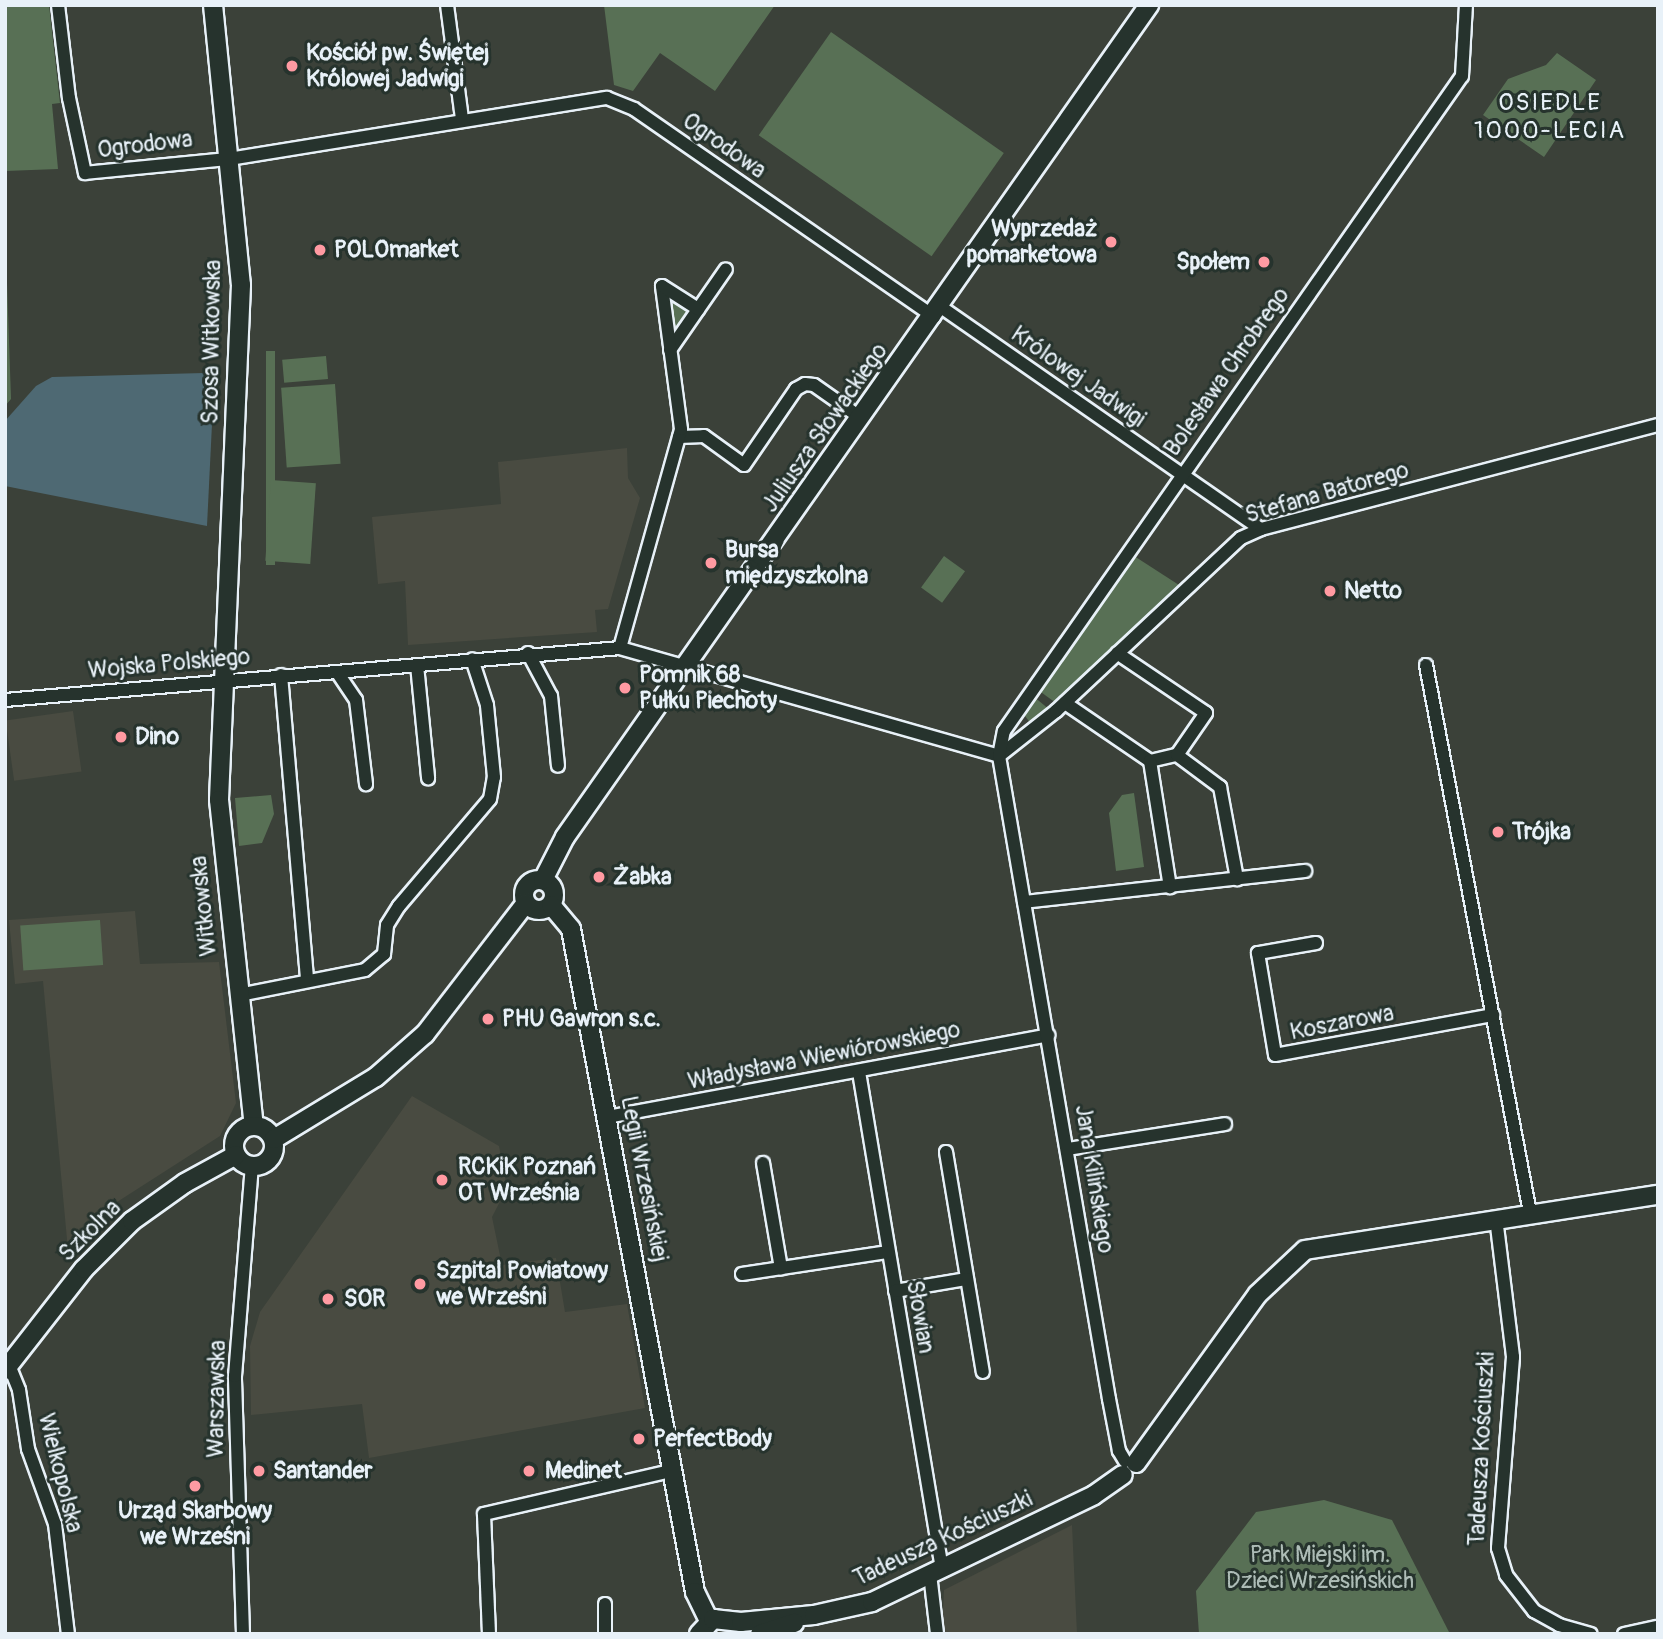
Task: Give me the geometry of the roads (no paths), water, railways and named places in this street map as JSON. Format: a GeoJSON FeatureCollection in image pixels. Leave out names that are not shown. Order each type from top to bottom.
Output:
{"type":"FeatureCollection","features":[{"type":"Feature","properties":{"kind":"street","name":"Ogrodowa"},"geometry":{"type":"LineString","coordinates":[[58,5],[81,171],[229,159],[597,99],[623,103],[937,312]]}},
{"type":"Feature","properties":{"kind":"street","name":"Szosa Witkowska"},"geometry":{"type":"LineString","coordinates":[[213,5],[229,159],[241,320],[223,680]]}},
{"type":"Feature","properties":{"kind":"street"},"geometry":{"type":"LineString","coordinates":[[447,5],[462,119]]}},
{"type":"Feature","properties":{"kind":"street","name":"Juliusza Słowackiego"},"geometry":{"type":"LineString","coordinates":[[543,880],[550,859],[937,312],[1149,5]]}},
{"type":"Feature","properties":{"kind":"street","name":"Bolesława Chrobrego"},"geometry":{"type":"LineString","coordinates":[[999,756],[1004,731],[1028,693],[1462,76],[1466,5]]}},
{"type":"Feature","properties":{"kind":"street"},"geometry":{"type":"LineString","coordinates":[[670,349],[726,269]]}},
{"type":"Feature","properties":{"kind":"street"},"geometry":{"type":"LineString","coordinates":[[620,648],[679,437],[662,286],[698,309]]}},
{"type":"Feature","properties":{"kind":"street","name":"Królowej Jadwigi"},"geometry":{"type":"LineString","coordinates":[[937,312],[1261,529]]}},
{"type":"Feature","properties":{"kind":"street"},"geometry":{"type":"LineString","coordinates":[[679,437],[704,436],[744,465],[796,389],[805,384],[814,385],[861,418]]}},
{"type":"Feature","properties":{"kind":"street","name":"Stefana Batorego"},"geometry":{"type":"LineString","coordinates":[[999,756],[1020,744],[1065,703],[1229,546],[1261,529],[1658,425]]}},
{"type":"Feature","properties":{"kind":"street","name":"Wojska Polskiego"},"geometry":{"type":"LineString","coordinates":[[5,700],[528,653],[620,648],[687,664],[999,756]]}},
{"type":"Feature","properties":{"kind":"street"},"geometry":{"type":"LineString","coordinates":[[528,653],[551,696],[558,766]]}},
{"type":"Feature","properties":{"kind":"street"},"geometry":{"type":"LineString","coordinates":[[1117,653],[1206,713],[1177,755],[1150,761]]}},
{"type":"Feature","properties":{"kind":"street"},"geometry":{"type":"LineString","coordinates":[[239,995],[307,979],[365,970],[384,954],[387,925],[399,906],[490,799],[494,777],[487,705],[472,659]]}},
{"type":"Feature","properties":{"kind":"street"},"geometry":{"type":"LineString","coordinates":[[417,664],[428,778]]}},
{"type":"Feature","properties":{"kind":"street"},"geometry":{"type":"LineString","coordinates":[[1426,664],[1530,1213]]}},
{"type":"Feature","properties":{"kind":"street"},"geometry":{"type":"LineString","coordinates":[[337,672],[356,700],[366,784]]}},
{"type":"Feature","properties":{"kind":"street"},"geometry":{"type":"LineString","coordinates":[[282,675],[307,979]]}},
{"type":"Feature","properties":{"kind":"street","name":"Witkowska"},"geometry":{"type":"LineString","coordinates":[[223,680],[219,800],[254,1125]]}},
{"type":"Feature","properties":{"kind":"street"},"geometry":{"type":"LineString","coordinates":[[1065,703],[1150,761],[1170,887]]}},
{"type":"Feature","properties":{"kind":"street"},"geometry":{"type":"LineString","coordinates":[[1177,755],[1220,787],[1237,879]]}},
{"type":"Feature","properties":{"kind":"street","name":"Jana Kilińskiego"},"geometry":{"type":"LineString","coordinates":[[999,756],[1114,1425],[1128,1466]]}},
{"type":"Feature","properties":{"kind":"street"},"geometry":{"type":"LineString","coordinates":[[1024,902],[1305,871]]}},
{"type":"Feature","properties":{"kind":"street"},"geometry":{"type":"LineString","coordinates":[[274,1139],[264,1128],[254,1125],[237,1135],[236,1155],[252,1166],[270,1159],[274,1139],[376,1077],[425,1034],[526,903],[526,886],[543,880],[554,890],[551,905],[538,910],[526,903]]}},
{"type":"Feature","properties":{"kind":"street","name":"Legii Wrzesińskiej"},"geometry":{"type":"LineString","coordinates":[[551,905],[571,929],[695,1592],[717,1627]]}},
{"type":"Feature","properties":{"kind":"street","name":"Koszarowa"},"geometry":{"type":"LineString","coordinates":[[1316,943],[1258,953],[1275,1055],[1493,1015]]}},
{"type":"Feature","properties":{"kind":"street","name":"Władysława Wiewiórowskiego"},"geometry":{"type":"LineString","coordinates":[[607,1117],[1048,1035]]}},
{"type":"Feature","properties":{"kind":"street","name":"Słowian"},"geometry":{"type":"LineString","coordinates":[[859,1072],[936,1572],[937,1634]]}},
{"type":"Feature","properties":{"kind":"street"},"geometry":{"type":"LineString","coordinates":[[1068,1149],[1225,1124]]}},
{"type":"Feature","properties":{"kind":"street"},"geometry":{"type":"LineString","coordinates":[[946,1152],[983,1372]]}},
{"type":"Feature","properties":{"kind":"street","name":"Szkolna"},"geometry":{"type":"LineString","coordinates":[[7,1368],[84,1269],[132,1221],[236,1155]]}},
{"type":"Feature","properties":{"kind":"street"},"geometry":{"type":"LineString","coordinates":[[762,1163],[781,1268]]}},
{"type":"Feature","properties":{"kind":"street","name":"Warszawska"},"geometry":{"type":"LineString","coordinates":[[243,1634],[235,1376],[252,1166]]}},
{"type":"Feature","properties":{"kind":"street","name":"Tadeusza Kościuszki"},"geometry":{"type":"LineString","coordinates":[[717,1627],[814,1615],[872,1602],[1094,1495],[1128,1466],[1258,1294],[1298,1255],[1314,1248],[1658,1195]]}},
{"type":"Feature","properties":{"kind":"street","name":"Tadeusza Kościuszki"},"geometry":{"type":"LineString","coordinates":[[1496,1218],[1513,1357],[1497,1548],[1506,1575],[1534,1611],[1559,1625],[1591,1634]]}},
{"type":"Feature","properties":{"kind":"street"},"geometry":{"type":"LineString","coordinates":[[742,1274],[888,1252]]}},
{"type":"Feature","properties":{"kind":"street"},"geometry":{"type":"LineString","coordinates":[[894,1291],[967,1279]]}},
{"type":"Feature","properties":{"kind":"street","name":"Wielkopolska"},"geometry":{"type":"LineString","coordinates":[[7,1368],[19,1390],[28,1449],[55,1524],[68,1634]]}},
{"type":"Feature","properties":{"kind":"street"},"geometry":{"type":"LineString","coordinates":[[489,1634],[484,1514],[674,1470]]}},
{"type":"Feature","properties":{"kind":"street"},"geometry":{"type":"LineString","coordinates":[[605,1604],[605,1634]]}},
{"type":"Feature","properties":{"kind":"street","name":"Tadeusza Kościuszki"},"geometry":{"type":"LineString","coordinates":[[760,1634],[814,1615]]}},
{"type":"Feature","properties":{"kind":"street"},"geometry":{"type":"LineString","coordinates":[[1624,1634],[1658,1627]]}},
{"type":"Feature","properties":{"kind":"water"},"geometry":{"type":"Polygon","coordinates":[[[204,373],[214,383],[207,526],[5,486],[5,421],[36,386],[52,377],[204,373]]]}},
{"type":"Feature","properties":{"kind":"place","name":"Kościół pw. Świętej Królowej Jadwigi"},"geometry":{"type":"Point","coordinates":[292,66]}},
{"type":"Feature","properties":{"kind":"place","name":"Wyprzedaż pomarketowa"},"geometry":{"type":"Point","coordinates":[1111,242]}},
{"type":"Feature","properties":{"kind":"place","name":"POLOmarket"},"geometry":{"type":"Point","coordinates":[320,250]}},
{"type":"Feature","properties":{"kind":"place","name":"Społem"},"geometry":{"type":"Point","coordinates":[1264,262]}},
{"type":"Feature","properties":{"kind":"place","name":"Bursa międzyszkolna"},"geometry":{"type":"Point","coordinates":[711,563]}},
{"type":"Feature","properties":{"kind":"place","name":"Netto"},"geometry":{"type":"Point","coordinates":[1330,591]}},
{"type":"Feature","properties":{"kind":"place","name":"Pomnik 68 Pułku Piechoty"},"geometry":{"type":"Point","coordinates":[625,688]}},
{"type":"Feature","properties":{"kind":"place","name":"Dino"},"geometry":{"type":"Point","coordinates":[121,737]}},
{"type":"Feature","properties":{"kind":"place","name":"Trójka"},"geometry":{"type":"Point","coordinates":[1498,832]}},
{"type":"Feature","properties":{"kind":"place","name":"Żabka"},"geometry":{"type":"Point","coordinates":[599,877]}},
{"type":"Feature","properties":{"kind":"place","name":"PHU Gawron s.c."},"geometry":{"type":"Point","coordinates":[488,1019]}},
{"type":"Feature","properties":{"kind":"place","name":"RCKiK Poznań OT Września"},"geometry":{"type":"Point","coordinates":[442,1180]}},
{"type":"Feature","properties":{"kind":"place","name":"Szpital Powiatowy we Wrześni"},"geometry":{"type":"Point","coordinates":[420,1284]}},
{"type":"Feature","properties":{"kind":"place","name":"SOR"},"geometry":{"type":"Point","coordinates":[328,1299]}},
{"type":"Feature","properties":{"kind":"place","name":"PerfectBody"},"geometry":{"type":"Point","coordinates":[639,1439]}},
{"type":"Feature","properties":{"kind":"place","name":"Santander"},"geometry":{"type":"Point","coordinates":[259,1471]}},
{"type":"Feature","properties":{"kind":"place","name":"Medinet"},"geometry":{"type":"Point","coordinates":[529,1471]}},
{"type":"Feature","properties":{"kind":"place","name":"Urząd Skarbowy we Wrześni"},"geometry":{"type":"Point","coordinates":[195,1486]}},
{"type":"Feature","properties":{"kind":"district","name":"OSIEDLE 1000-LECIA"},"geometry":{"type":"Point","coordinates":[1550,117]}},
{"type":"Feature","properties":{"kind":"park label","name":"Park Miejski im. Dzieci Wrzesińskich"},"geometry":{"type":"Point","coordinates":[1320,1568]}}]}
